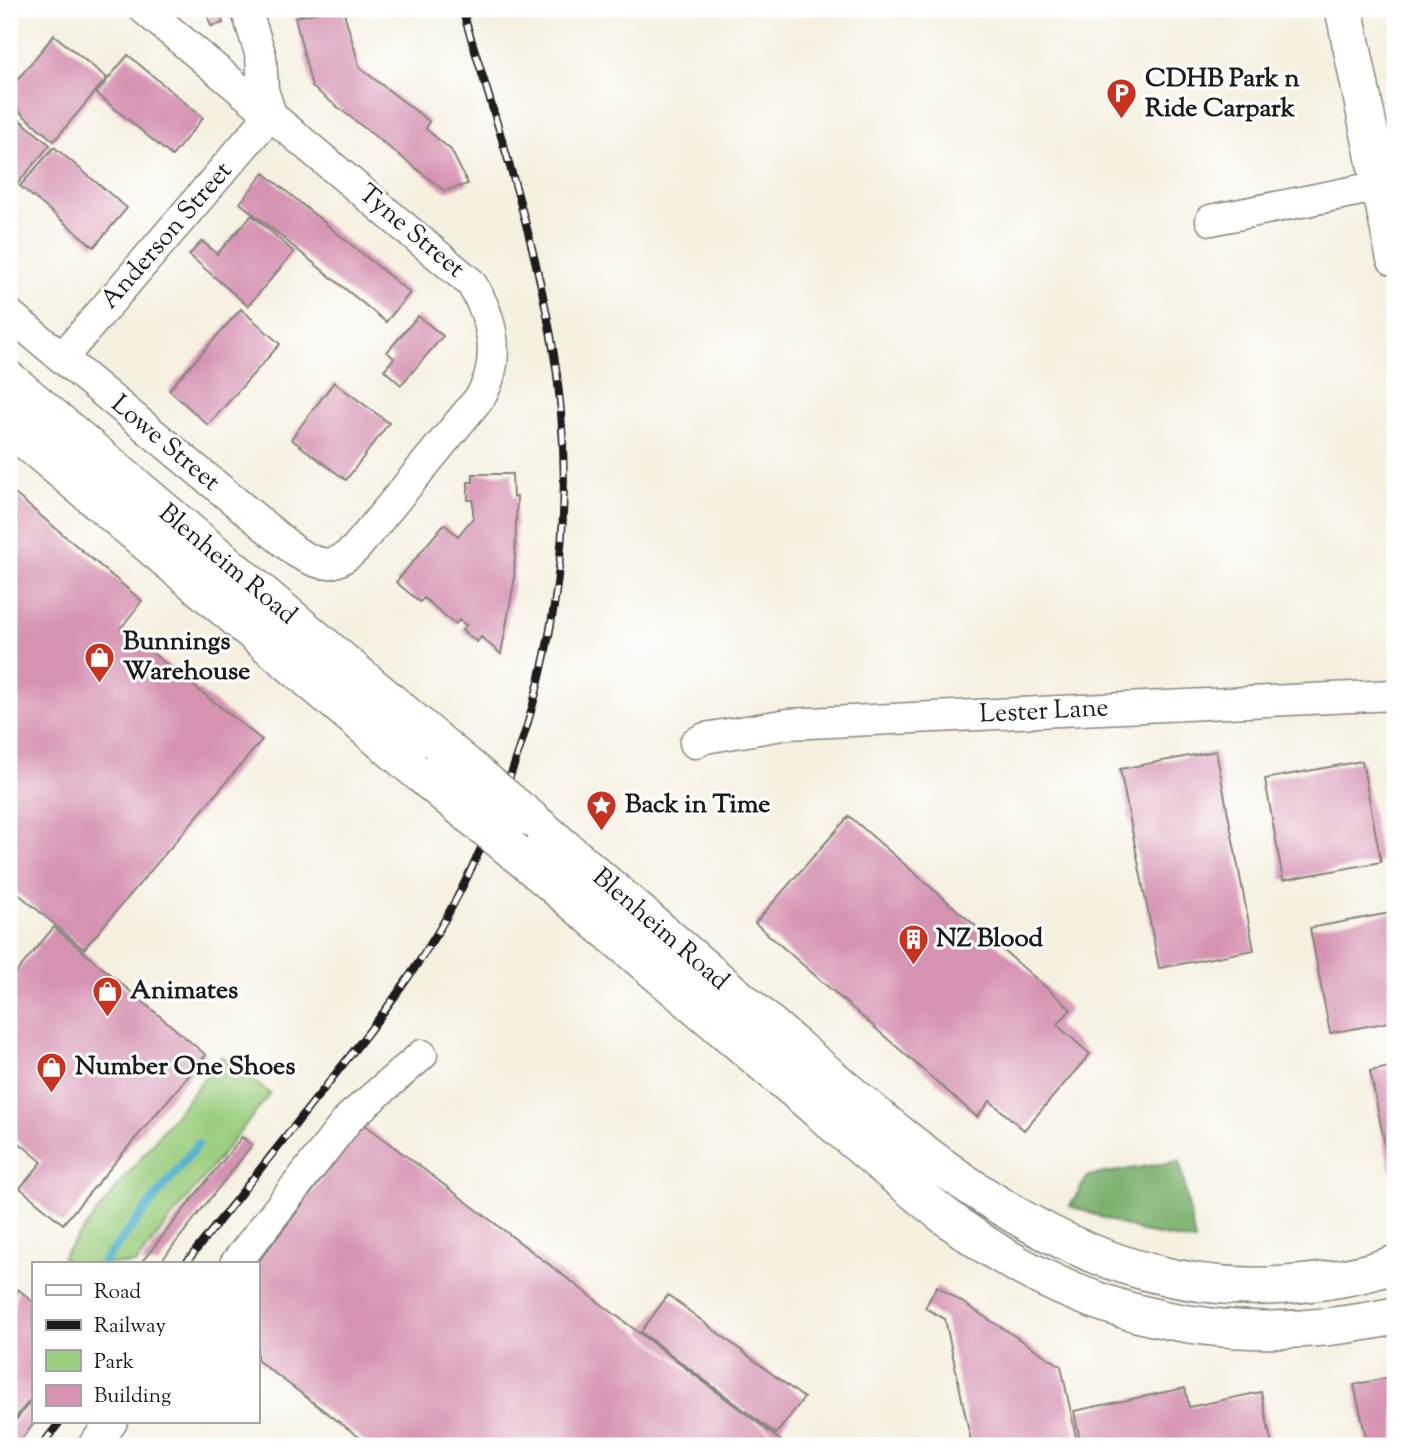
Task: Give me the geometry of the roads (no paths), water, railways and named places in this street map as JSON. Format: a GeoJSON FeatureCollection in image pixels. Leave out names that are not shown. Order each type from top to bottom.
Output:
{"type":"FeatureCollection","features":[{"type":"Feature","properties":{"kind":"main road"},"geometry":{"type":"LineString","coordinates":[[1344,9],[1395,257]]}},
{"type":"Feature","properties":{"kind":"main road","name":"Blenheim Road"},"geometry":{"type":"LineString","coordinates":[[9,380],[527,816],[867,1108],[923,1154],[1012,1214],[1096,1256],[1140,1271],[1218,1286],[1264,1287],[1318,1283],[1395,1264]]}},
{"type":"Feature","properties":{"kind":"main road","name":"Blenheim Road"},"geometry":{"type":"LineString","coordinates":[[9,426],[947,1218],[1031,1272],[1070,1291],[1145,1315],[1234,1331],[1318,1329],[1395,1316]]}},
{"type":"Feature","properties":{"kind":"main road"},"geometry":{"type":"LineString","coordinates":[[1358,1275],[1395,1252]]}},
{"type":"Feature","properties":{"kind":"street","name":"Tyne Street"},"geometry":{"type":"LineString","coordinates":[[144,9],[471,283],[485,310],[495,351],[493,368],[481,396],[356,548],[343,559],[326,564]]}},
{"type":"Feature","properties":{"kind":"street"},"geometry":{"type":"LineString","coordinates":[[246,9],[261,56],[263,90],[271,114]]}},
{"type":"Feature","properties":{"kind":"street","name":"Anderson Street"},"geometry":{"type":"LineString","coordinates":[[62,358],[271,114]]}},
{"type":"Feature","properties":{"kind":"street"},"geometry":{"type":"LineString","coordinates":[[1211,220],[1381,186]]}},
{"type":"Feature","properties":{"kind":"street","name":"Lowe Street"},"geometry":{"type":"LineString","coordinates":[[9,314],[296,552],[326,564]]}},
{"type":"Feature","properties":{"kind":"street","name":"Lester Lane"},"geometry":{"type":"LineString","coordinates":[[695,743],[713,736],[788,724],[1395,695]]}},
{"type":"Feature","properties":{"kind":"street"},"geometry":{"type":"LineString","coordinates":[[237,1262],[350,1117],[422,1055]]}},
{"type":"Feature","properties":{"kind":"street"},"geometry":{"type":"LineString","coordinates":[[93,1446],[110,1424]]}},
{"type":"Feature","properties":{"kind":"waterway"},"geometry":{"type":"LineString","coordinates":[[104,1262],[198,1144]]}},
{"type":"Feature","properties":{"kind":"railway"},"geometry":{"type":"LineString","coordinates":[[187,1262],[376,1023],[438,931],[492,823],[533,705],[547,645],[563,522],[564,460],[560,398],[551,336],[533,253],[462,9]]}},
{"type":"Feature","properties":{"kind":"railway"},"geometry":{"type":"LineString","coordinates":[[41,1446],[58,1424]]}},
{"type":"Feature","properties":{"kind":"place","name":"CDHB Park n Ride Carpark"},"geometry":{"type":"Point","coordinates":[1122,121]}},
{"type":"Feature","properties":{"kind":"place","name":"Bunnings Warehouse"},"geometry":{"type":"Point","coordinates":[100,684]}},
{"type":"Feature","properties":{"kind":"place","name":"Back in Time"},"geometry":{"type":"Point","coordinates":[602,832]}},
{"type":"Feature","properties":{"kind":"place","name":"NZ Blood"},"geometry":{"type":"Point","coordinates":[913,966]}},
{"type":"Feature","properties":{"kind":"place","name":"Animates"},"geometry":{"type":"Point","coordinates":[107,1018]}},
{"type":"Feature","properties":{"kind":"place","name":"Number One Shoes"},"geometry":{"type":"Point","coordinates":[52,1094]}}]}
